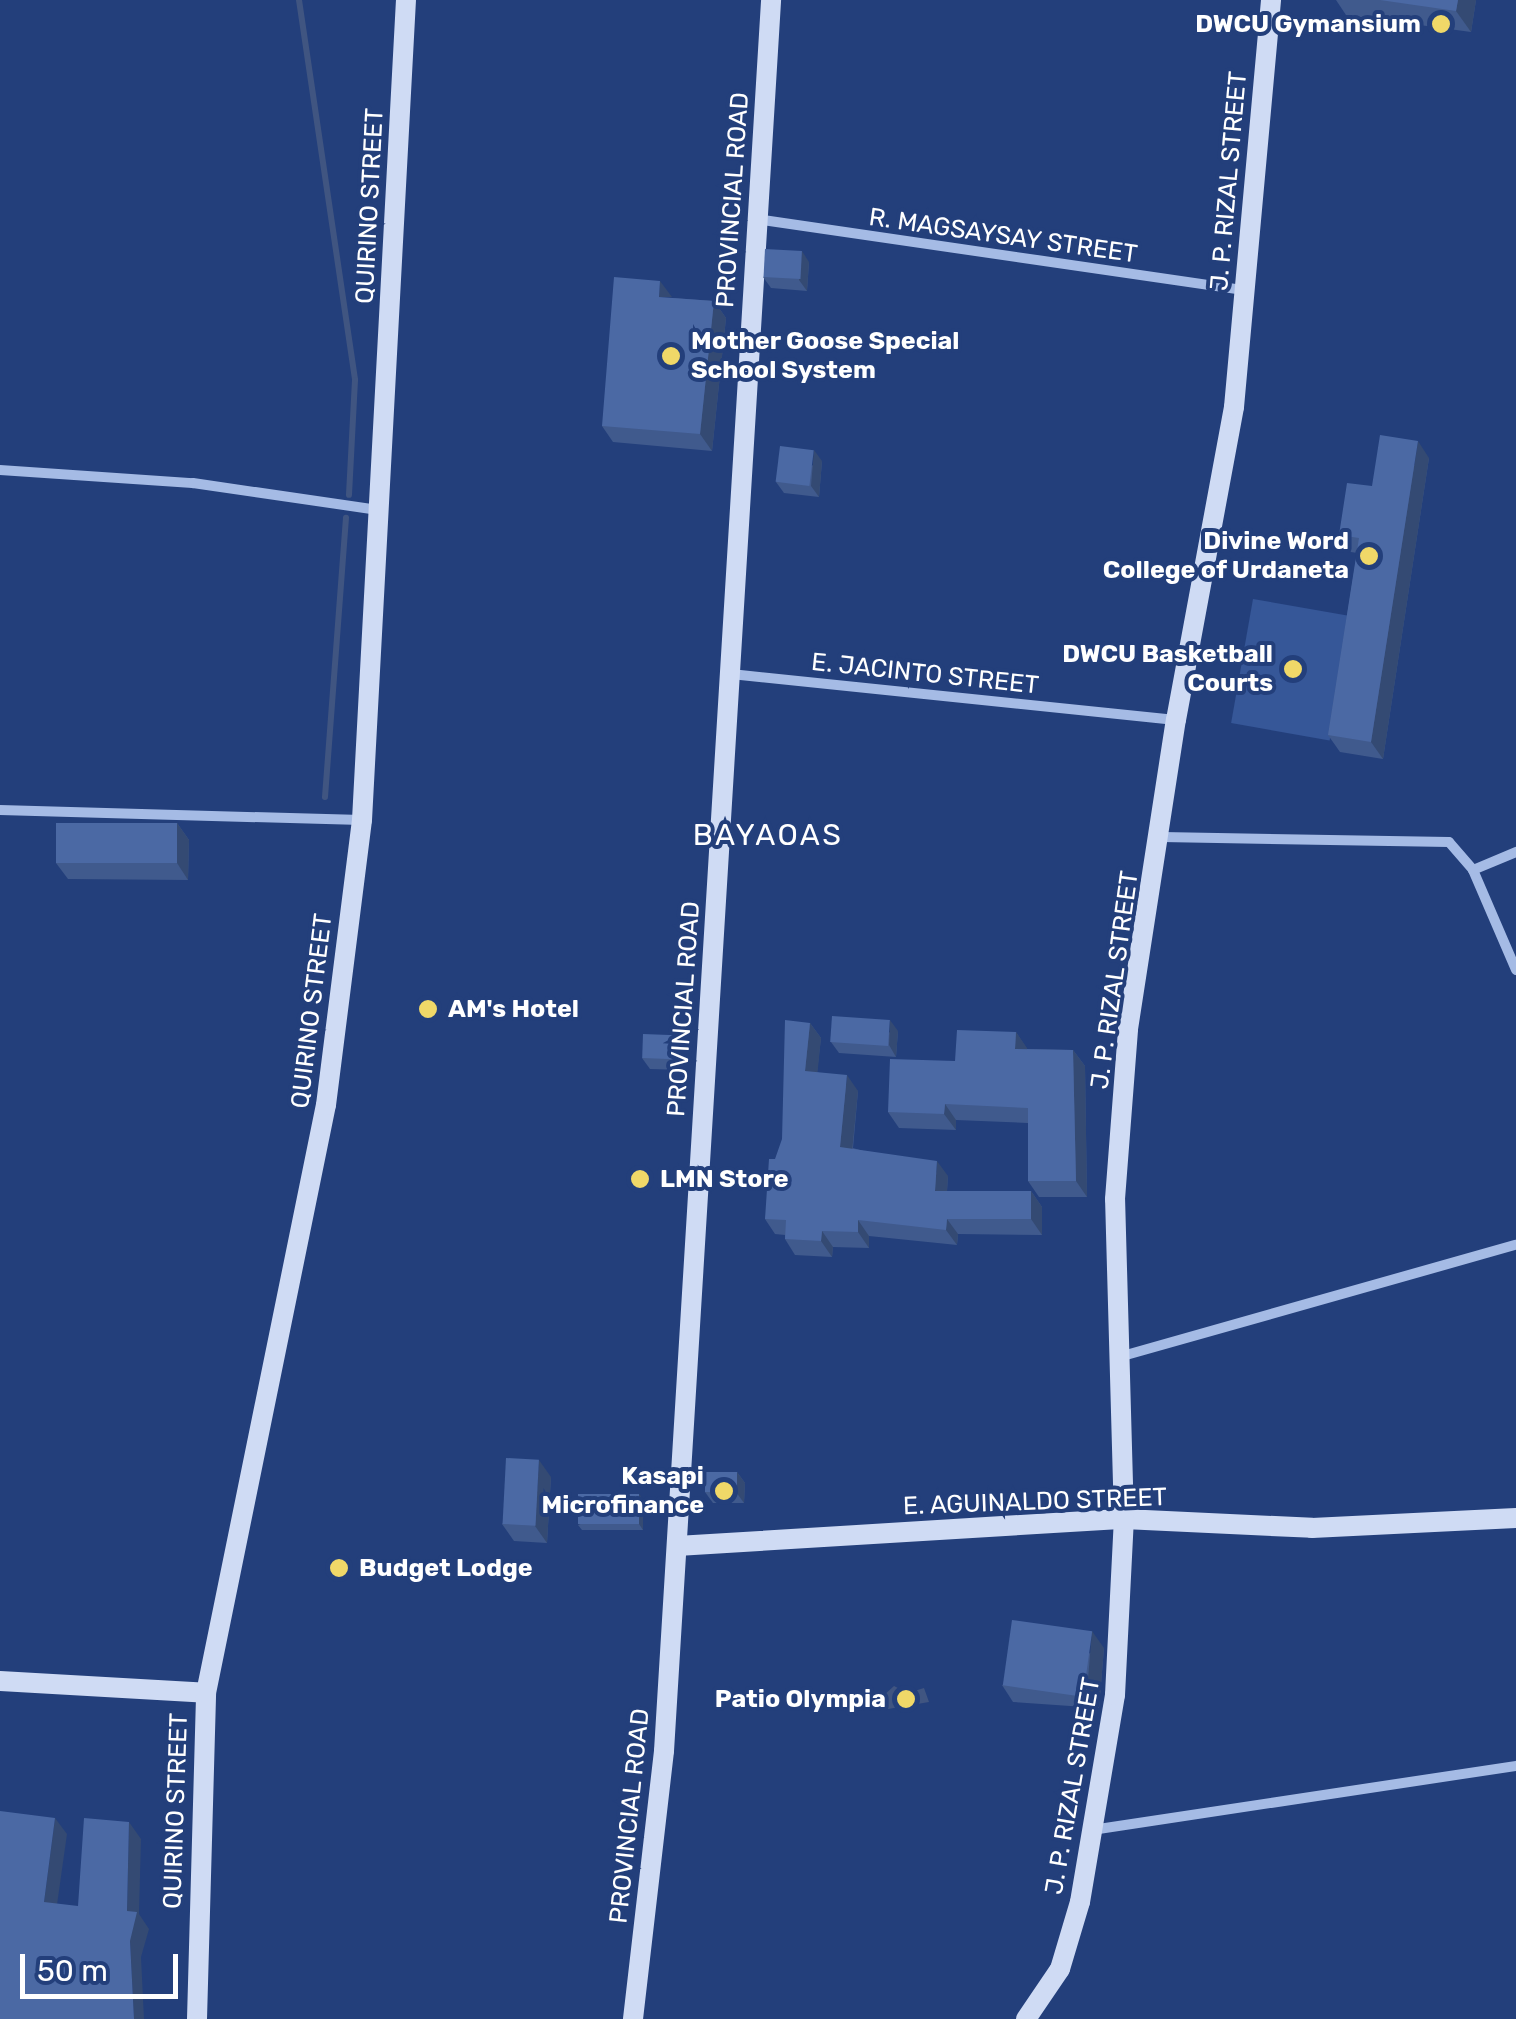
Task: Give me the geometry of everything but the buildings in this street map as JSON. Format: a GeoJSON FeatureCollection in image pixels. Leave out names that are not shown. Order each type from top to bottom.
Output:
{"type":"FeatureCollection","features":[{"type":"Feature","properties":{"kind":"street","name":"QUIRINO STREET"},"geometry":{"type":"LineString","coordinates":[[197,2019],[206,1693],[326,1105],[362,820],[406,0]]}},
{"type":"Feature","properties":{"kind":"street","name":"PROVINCIAL ROAD"},"geometry":{"type":"LineString","coordinates":[[633,2019],[664,1751],[772,0]]}},
{"type":"Feature","properties":{"kind":"street","name":"J. P. RIZAL STREET"},"geometry":{"type":"LineString","coordinates":[[1026,2019],[1060,1969],[1092,1830],[1121,1640],[1124,1519],[1116,1199],[1128,1029],[1162,837],[1176,720],[1231,423],[1270,0]]}},
{"type":"Feature","properties":{"kind":"street","name":"R. MAGSAYSAY STREET"},"geometry":{"type":"LineString","coordinates":[[756,220],[1245,290]]}},
{"type":"Feature","properties":{"kind":"street"},"geometry":{"type":"LineString","coordinates":[[0,470],[194,483],[378,510]]}},
{"type":"Feature","properties":{"kind":"street","name":"E. JACINTO STREET"},"geometry":{"type":"LineString","coordinates":[[730,674],[1176,720]]}},
{"type":"Feature","properties":{"kind":"street"},"geometry":{"type":"LineString","coordinates":[[0,810],[362,820]]}},
{"type":"Feature","properties":{"kind":"street"},"geometry":{"type":"LineString","coordinates":[[1162,837],[1430,838],[1449,842],[1473,870],[1516,970]]}},
{"type":"Feature","properties":{"kind":"street"},"geometry":{"type":"LineString","coordinates":[[1473,870],[1516,852]]}},
{"type":"Feature","properties":{"kind":"street"},"geometry":{"type":"LineString","coordinates":[[1118,1358],[1516,1245]]}},
{"type":"Feature","properties":{"kind":"street","name":"E. AGUINALDO STREET"},"geometry":{"type":"LineString","coordinates":[[676,1546],[1124,1519],[1312,1528],[1516,1518]]}},
{"type":"Feature","properties":{"kind":"street"},"geometry":{"type":"LineString","coordinates":[[0,1682],[206,1693]]}},
{"type":"Feature","properties":{"kind":"street"},"geometry":{"type":"LineString","coordinates":[[1092,1830],[1516,1766]]}},
{"type":"Feature","properties":{"kind":"shaded area","name":"DWCU Basketball Courts"},"geometry":{"type":"Polygon","coordinates":[[[1253,599],[1351,616],[1330,740],[1231,723],[1253,599]]]}},
{"type":"Feature","properties":{"kind":"shaded area","name":"Patio Olympia"},"geometry":{"type":"Polygon","coordinates":[[[894,1686],[908,1693],[924,1688],[929,1702],[888,1709],[883,1696],[894,1686]]]}},
{"type":"Feature","properties":{"kind":"waterway"},"geometry":{"type":"LineString","coordinates":[[299,0],[355,380],[349,495]]}},
{"type":"Feature","properties":{"kind":"waterway"},"geometry":{"type":"LineString","coordinates":[[325,797],[346,518]]}},
{"type":"Feature","properties":{"kind":"place","name":"DWCU Gymansium"},"geometry":{"type":"Point","coordinates":[1441,24]}},
{"type":"Feature","properties":{"kind":"place","name":"Mother Goose Special School System"},"geometry":{"type":"Point","coordinates":[671,356]}},
{"type":"Feature","properties":{"kind":"place","name":"Divine Word College of Urdaneta"},"geometry":{"type":"Point","coordinates":[1369,556]}},
{"type":"Feature","properties":{"kind":"place","name":"DWCU Basketball Courts"},"geometry":{"type":"Point","coordinates":[1293,669]}},
{"type":"Feature","properties":{"kind":"place","name":"AM's Hotel"},"geometry":{"type":"Point","coordinates":[428,1009]}},
{"type":"Feature","properties":{"kind":"place","name":"LMN Store"},"geometry":{"type":"Point","coordinates":[640,1179]}},
{"type":"Feature","properties":{"kind":"place","name":"Kasapi Microfinance"},"geometry":{"type":"Point","coordinates":[724,1491]}},
{"type":"Feature","properties":{"kind":"place","name":"Budget Lodge"},"geometry":{"type":"Point","coordinates":[339,1568]}},
{"type":"Feature","properties":{"kind":"place","name":"Patio Olympia"},"geometry":{"type":"Point","coordinates":[906,1699]}},
{"type":"Feature","properties":{"kind":"district","name":"BAYAOAS"},"geometry":{"type":"Point","coordinates":[768,835]}}]}
